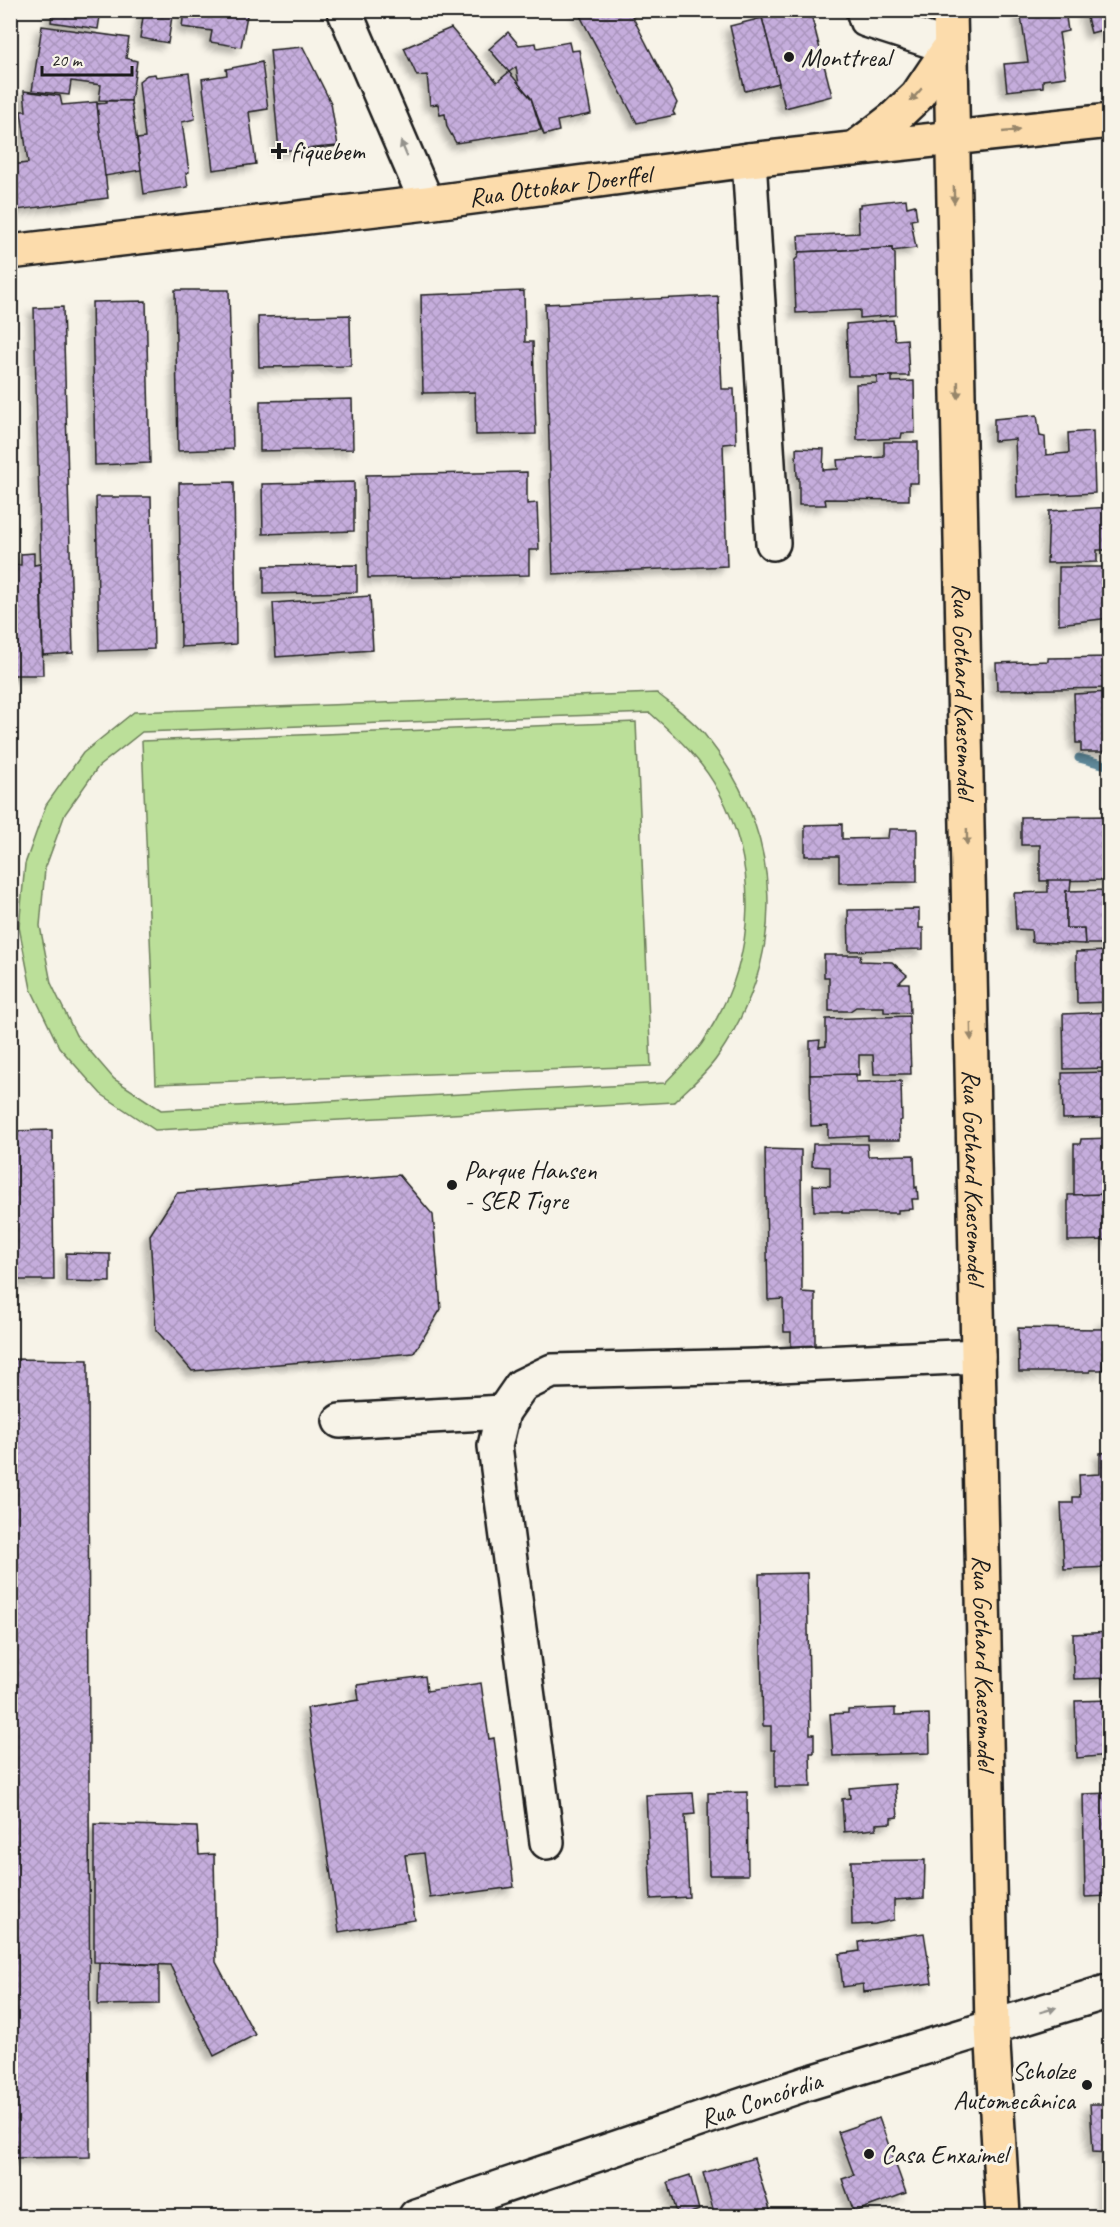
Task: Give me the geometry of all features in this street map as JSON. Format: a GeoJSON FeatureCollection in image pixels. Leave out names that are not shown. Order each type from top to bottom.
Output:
{"type":"FeatureCollection","features":[{"type":"Feature","properties":{"kind":"main road","name":"Rua Gothard Kaesemodel"},"geometry":{"type":"LineString","coordinates":[[950,10],[992,2027],[1003,2217]]}},
{"type":"Feature","properties":{"kind":"main road"},"geometry":{"type":"LineString","coordinates":[[854,149],[894,118],[917,96],[950,47]]}},
{"type":"Feature","properties":{"kind":"main road","name":"Rua Ottokar Doerffel"},"geometry":{"type":"LineString","coordinates":[[10,252],[427,202],[749,160],[1110,121]]}},
{"type":"Feature","properties":{"kind":"street"},"geometry":{"type":"LineString","coordinates":[[344,10],[427,202]]}},
{"type":"Feature","properties":{"kind":"street"},"geometry":{"type":"LineString","coordinates":[[863,10],[866,20],[950,47]]}},
{"type":"Feature","properties":{"kind":"street"},"geometry":{"type":"LineString","coordinates":[[749,160],[773,543]]}},
{"type":"Feature","properties":{"kind":"street"},"geometry":{"type":"LineString","coordinates":[[547,1842],[495,1446],[503,1412],[521,1386],[552,1371],[978,1356]]}},
{"type":"Feature","properties":{"kind":"street"},"geometry":{"type":"LineString","coordinates":[[340,1421],[503,1412]]}},
{"type":"Feature","properties":{"kind":"street","name":"Rua Concórdia"},"geometry":{"type":"LineString","coordinates":[[416,2217],[805,2084],[1110,1991]]}},
{"type":"Feature","properties":{"kind":"green space"},"geometry":{"type":"Polygon","coordinates":[[[657,693],[700,729],[731,773],[750,812],[763,853],[768,894],[766,935],[757,976],[741,1016],[714,1062],[674,1102],[155,1130],[101,1094],[59,1047],[31,989],[19,927],[25,864],[46,805],[83,753],[134,712],[657,693]],[[650,713],[142,732],[98,767],[65,814],[45,869],[40,926],[51,983],[76,1035],[114,1079],[161,1110],[665,1083],[702,1044],[728,996],[738,968],[744,938],[747,908],[746,878],[741,849],[732,820],[719,792],[697,759],[650,713]]]}},
{"type":"Feature","properties":{"kind":"green space"},"geometry":{"type":"Polygon","coordinates":[[[636,722],[651,1066],[156,1084],[142,741],[636,722]]]}},
{"type":"Feature","properties":{"kind":"building"},"geometry":{"type":"Polygon","coordinates":[[[52,10],[101,10],[98,29],[51,22],[52,10]]]}},
{"type":"Feature","properties":{"kind":"building"},"geometry":{"type":"Polygon","coordinates":[[[144,10],[173,10],[168,43],[140,38],[144,10]]]}},
{"type":"Feature","properties":{"kind":"building"},"geometry":{"type":"Polygon","coordinates":[[[184,10],[248,10],[241,47],[210,42],[212,31],[182,27],[184,10]]]}},
{"type":"Feature","properties":{"kind":"building"},"geometry":{"type":"Polygon","coordinates":[[[577,10],[629,10],[677,103],[673,112],[675,115],[637,123],[577,10]]]}},
{"type":"Feature","properties":{"kind":"building"},"geometry":{"type":"Polygon","coordinates":[[[760,10],[810,10],[832,96],[785,108],[760,10]]]}},
{"type":"Feature","properties":{"kind":"building"},"geometry":{"type":"Polygon","coordinates":[[[1020,10],[1065,10],[1068,31],[1059,33],[1066,77],[1043,80],[1043,87],[1007,91],[1004,64],[1028,62],[1020,10]]]}},
{"type":"Feature","properties":{"kind":"building"},"geometry":{"type":"Polygon","coordinates":[[[1085,10],[1110,10],[1110,42],[1106,29],[1091,33],[1085,10]]]}},
{"type":"Feature","properties":{"kind":"building"},"geometry":{"type":"Polygon","coordinates":[[[762,18],[779,83],[745,91],[730,26],[762,18]]]}},
{"type":"Feature","properties":{"kind":"building"},"geometry":{"type":"Polygon","coordinates":[[[42,26],[129,38],[126,58],[137,61],[131,101],[99,100],[101,85],[71,81],[69,95],[32,91],[42,26]]]}},
{"type":"Feature","properties":{"kind":"building"},"geometry":{"type":"Polygon","coordinates":[[[451,28],[497,82],[509,72],[531,98],[541,130],[456,143],[447,127],[445,114],[440,115],[438,104],[430,105],[427,75],[417,76],[404,48],[451,28]]]}},
{"type":"Feature","properties":{"kind":"building"},"geometry":{"type":"Polygon","coordinates":[[[508,32],[519,45],[536,43],[537,48],[569,42],[571,51],[579,50],[591,114],[557,121],[559,131],[544,135],[531,98],[519,84],[516,67],[509,72],[489,49],[508,32]]]}},
{"type":"Feature","properties":{"kind":"building"},"geometry":{"type":"Polygon","coordinates":[[[303,47],[331,103],[338,146],[279,151],[270,50],[303,47]]]}},
{"type":"Feature","properties":{"kind":"building"},"geometry":{"type":"Polygon","coordinates":[[[262,62],[268,109],[249,112],[256,164],[213,170],[202,79],[227,75],[226,69],[262,62]]]}},
{"type":"Feature","properties":{"kind":"building"},"geometry":{"type":"Polygon","coordinates":[[[189,73],[195,119],[182,122],[189,172],[186,173],[188,187],[144,194],[137,139],[145,138],[139,81],[147,75],[155,74],[156,77],[189,73]]]}},
{"type":"Feature","properties":{"kind":"building"},"geometry":{"type":"Polygon","coordinates":[[[24,91],[60,96],[62,105],[97,102],[108,198],[17,210],[10,165],[28,163],[21,111],[26,111],[24,91]]]}},
{"type":"Feature","properties":{"kind":"building"},"geometry":{"type":"Polygon","coordinates":[[[107,101],[131,101],[141,170],[105,176],[97,104],[107,103],[107,101]]]}},
{"type":"Feature","properties":{"kind":"building"},"geometry":{"type":"Polygon","coordinates":[[[906,199],[907,207],[915,205],[917,219],[911,220],[916,248],[892,251],[892,248],[799,252],[798,236],[859,233],[858,207],[860,204],[906,199]]]}},
{"type":"Feature","properties":{"kind":"building"},"geometry":{"type":"Polygon","coordinates":[[[892,248],[895,254],[896,315],[860,318],[860,310],[796,313],[794,261],[799,252],[892,248]]]}},
{"type":"Feature","properties":{"kind":"building"},"geometry":{"type":"Polygon","coordinates":[[[175,290],[229,290],[233,449],[178,451],[175,290]]]}},
{"type":"Feature","properties":{"kind":"building"},"geometry":{"type":"Polygon","coordinates":[[[524,291],[525,342],[533,342],[536,434],[476,435],[475,392],[423,393],[421,295],[524,291]]]}},
{"type":"Feature","properties":{"kind":"building"},"geometry":{"type":"Polygon","coordinates":[[[718,296],[722,389],[734,389],[736,443],[723,444],[727,566],[553,574],[545,304],[718,296]]]}},
{"type":"Feature","properties":{"kind":"building"},"geometry":{"type":"Polygon","coordinates":[[[146,301],[150,463],[95,465],[92,302],[146,301]]]}},
{"type":"Feature","properties":{"kind":"building"},"geometry":{"type":"Polygon","coordinates":[[[63,307],[73,653],[43,655],[34,308],[63,307]]]}},
{"type":"Feature","properties":{"kind":"building"},"geometry":{"type":"Polygon","coordinates":[[[350,315],[351,366],[259,367],[258,317],[350,315]]]}},
{"type":"Feature","properties":{"kind":"building"},"geometry":{"type":"Polygon","coordinates":[[[893,320],[895,340],[907,339],[909,376],[848,376],[846,324],[893,320]]]}},
{"type":"Feature","properties":{"kind":"building"},"geometry":{"type":"Polygon","coordinates":[[[877,376],[892,376],[892,382],[914,381],[915,433],[902,433],[901,438],[857,440],[856,384],[877,383],[877,376]]]}},
{"type":"Feature","properties":{"kind":"building"},"geometry":{"type":"Polygon","coordinates":[[[352,399],[353,449],[260,451],[260,401],[352,399]]]}},
{"type":"Feature","properties":{"kind":"building"},"geometry":{"type":"Polygon","coordinates":[[[1037,415],[1040,436],[1045,437],[1046,455],[1069,453],[1068,433],[1093,431],[1095,493],[1017,497],[1015,439],[994,441],[994,419],[1037,415]]]}},
{"type":"Feature","properties":{"kind":"building"},"geometry":{"type":"Polygon","coordinates":[[[884,442],[918,442],[918,483],[909,483],[909,500],[825,499],[826,505],[799,505],[796,448],[824,449],[823,470],[838,469],[837,460],[884,457],[884,442]]]}},
{"type":"Feature","properties":{"kind":"building"},"geometry":{"type":"Polygon","coordinates":[[[527,472],[527,504],[537,503],[539,550],[529,550],[529,575],[368,578],[366,475],[527,472]]]}},
{"type":"Feature","properties":{"kind":"building"},"geometry":{"type":"Polygon","coordinates":[[[234,482],[236,644],[181,647],[179,483],[234,482]]]}},
{"type":"Feature","properties":{"kind":"building"},"geometry":{"type":"Polygon","coordinates":[[[354,482],[354,531],[263,534],[262,484],[354,482]]]}},
{"type":"Feature","properties":{"kind":"building"},"geometry":{"type":"Polygon","coordinates":[[[96,497],[151,497],[154,649],[99,651],[96,497]]]}},
{"type":"Feature","properties":{"kind":"building"},"geometry":{"type":"Polygon","coordinates":[[[1110,507],[1108,550],[1097,550],[1097,562],[1047,563],[1049,511],[1110,507]]]}},
{"type":"Feature","properties":{"kind":"building"},"geometry":{"type":"Polygon","coordinates":[[[34,553],[34,565],[40,564],[43,675],[10,675],[10,565],[21,565],[21,554],[34,553]]]}},
{"type":"Feature","properties":{"kind":"building"},"geometry":{"type":"Polygon","coordinates":[[[357,565],[357,592],[264,594],[264,566],[357,565]]]}},
{"type":"Feature","properties":{"kind":"building"},"geometry":{"type":"Polygon","coordinates":[[[1059,567],[1110,567],[1110,618],[1059,624],[1059,567]]]}},
{"type":"Feature","properties":{"kind":"building"},"geometry":{"type":"Polygon","coordinates":[[[370,596],[373,650],[276,657],[273,603],[370,596]]]}},
{"type":"Feature","properties":{"kind":"building"},"geometry":{"type":"Polygon","coordinates":[[[1110,657],[1110,688],[997,690],[996,663],[1048,661],[1048,658],[1110,657]]]}},
{"type":"Feature","properties":{"kind":"building"},"geometry":{"type":"Polygon","coordinates":[[[1110,692],[1109,752],[1081,752],[1081,743],[1076,743],[1074,694],[1110,692]]]}},
{"type":"Feature","properties":{"kind":"building"},"geometry":{"type":"Polygon","coordinates":[[[10,722],[12,722],[14,779],[10,779],[10,722]]]}},
{"type":"Feature","properties":{"kind":"building"},"geometry":{"type":"Polygon","coordinates":[[[10,779],[14,779],[13,817],[10,817],[10,779]]]}},
{"type":"Feature","properties":{"kind":"building"},"geometry":{"type":"Polygon","coordinates":[[[1110,816],[1110,880],[1040,881],[1040,845],[1021,845],[1021,817],[1110,816]]]}},
{"type":"Feature","properties":{"kind":"building"},"geometry":{"type":"Polygon","coordinates":[[[842,824],[842,839],[888,838],[889,829],[917,829],[917,882],[839,883],[839,856],[805,856],[805,825],[842,824]]]}},
{"type":"Feature","properties":{"kind":"building"},"geometry":{"type":"Polygon","coordinates":[[[1048,880],[1071,880],[1070,891],[1066,891],[1066,928],[1084,928],[1085,944],[1032,942],[1031,930],[1016,929],[1014,893],[1048,892],[1048,880]]]}},
{"type":"Feature","properties":{"kind":"building"},"geometry":{"type":"Polygon","coordinates":[[[1110,890],[1110,944],[1085,944],[1084,928],[1066,928],[1066,891],[1110,890]]]}},
{"type":"Feature","properties":{"kind":"building"},"geometry":{"type":"Polygon","coordinates":[[[919,909],[919,928],[923,928],[923,949],[849,951],[848,910],[919,909]]]}},
{"type":"Feature","properties":{"kind":"building"},"geometry":{"type":"Polygon","coordinates":[[[1110,951],[1110,1002],[1077,1003],[1076,952],[1110,951]]]}},
{"type":"Feature","properties":{"kind":"building"},"geometry":{"type":"Polygon","coordinates":[[[824,955],[861,955],[860,961],[892,962],[907,975],[899,983],[909,983],[910,1013],[884,1012],[884,1007],[856,1007],[850,1011],[829,1011],[829,977],[824,977],[824,955]]]}},
{"type":"Feature","properties":{"kind":"building"},"geometry":{"type":"Polygon","coordinates":[[[1110,1012],[1110,1068],[1064,1069],[1063,1014],[1110,1012]]]}},
{"type":"Feature","properties":{"kind":"building"},"geometry":{"type":"Polygon","coordinates":[[[909,1016],[911,1074],[874,1074],[873,1055],[859,1055],[859,1075],[810,1075],[810,1041],[820,1040],[819,1047],[826,1046],[826,1019],[909,1016]]]}},
{"type":"Feature","properties":{"kind":"building"},"geometry":{"type":"Polygon","coordinates":[[[1110,1072],[1110,1125],[1109,1118],[1063,1119],[1062,1073],[1110,1072]]]}},
{"type":"Feature","properties":{"kind":"building"},"geometry":{"type":"Polygon","coordinates":[[[856,1074],[856,1082],[901,1081],[900,1140],[868,1140],[868,1136],[828,1138],[828,1125],[811,1126],[810,1075],[856,1074]]]}},
{"type":"Feature","properties":{"kind":"building"},"geometry":{"type":"Polygon","coordinates":[[[52,1130],[54,1280],[10,1280],[10,1131],[52,1130]]]}},
{"type":"Feature","properties":{"kind":"building"},"geometry":{"type":"Polygon","coordinates":[[[1110,1138],[1110,1194],[1074,1195],[1074,1144],[1080,1144],[1081,1139],[1110,1138]]]}},
{"type":"Feature","properties":{"kind":"building"},"geometry":{"type":"Polygon","coordinates":[[[813,1144],[867,1144],[868,1156],[914,1155],[915,1188],[917,1187],[918,1199],[912,1199],[913,1209],[898,1210],[898,1213],[814,1211],[813,1185],[830,1186],[830,1167],[812,1166],[813,1144]]]}},
{"type":"Feature","properties":{"kind":"building"},"geometry":{"type":"Polygon","coordinates":[[[765,1149],[801,1150],[802,1292],[815,1293],[815,1352],[791,1351],[791,1332],[784,1332],[783,1299],[768,1300],[765,1149]]]}},
{"type":"Feature","properties":{"kind":"building"},"geometry":{"type":"Polygon","coordinates":[[[399,1175],[433,1215],[441,1309],[414,1353],[192,1371],[156,1330],[150,1235],[177,1193],[399,1175]]]}},
{"type":"Feature","properties":{"kind":"building"},"geometry":{"type":"Polygon","coordinates":[[[1110,1194],[1110,1240],[1068,1241],[1068,1195],[1110,1194]]]}},
{"type":"Feature","properties":{"kind":"building"},"geometry":{"type":"Polygon","coordinates":[[[66,1253],[110,1254],[110,1282],[66,1281],[66,1253]]]}},
{"type":"Feature","properties":{"kind":"building"},"geometry":{"type":"Polygon","coordinates":[[[1103,1321],[1110,1321],[1110,1351],[1103,1351],[1103,1370],[1019,1372],[1018,1328],[1103,1329],[1103,1321]]]}},
{"type":"Feature","properties":{"kind":"building"},"geometry":{"type":"Polygon","coordinates":[[[10,1359],[88,1360],[90,2157],[10,2158],[10,1359]]]}},
{"type":"Feature","properties":{"kind":"building"},"geometry":{"type":"Polygon","coordinates":[[[1110,1452],[1110,1567],[1064,1569],[1061,1503],[1073,1503],[1073,1497],[1080,1497],[1079,1475],[1100,1474],[1100,1453],[1110,1452]]]}},
{"type":"Feature","properties":{"kind":"building"},"geometry":{"type":"Polygon","coordinates":[[[807,1573],[810,1734],[814,1734],[814,1753],[810,1753],[811,1787],[775,1787],[775,1750],[771,1750],[771,1726],[763,1726],[759,1574],[807,1573]]]}},
{"type":"Feature","properties":{"kind":"building"},"geometry":{"type":"Polygon","coordinates":[[[1110,1632],[1110,1678],[1074,1679],[1073,1634],[1110,1632]]]}},
{"type":"Feature","properties":{"kind":"building"},"geometry":{"type":"Polygon","coordinates":[[[425,1676],[427,1691],[481,1683],[489,1739],[494,1738],[514,1887],[430,1898],[424,1853],[405,1855],[415,1920],[339,1932],[307,1708],[359,1700],[357,1685],[425,1676]]]}},
{"type":"Feature","properties":{"kind":"building"},"geometry":{"type":"Polygon","coordinates":[[[1110,1700],[1110,1755],[1077,1758],[1075,1701],[1110,1700]]]}},
{"type":"Feature","properties":{"kind":"building"},"geometry":{"type":"Polygon","coordinates":[[[895,1708],[895,1715],[929,1714],[930,1753],[833,1756],[830,1714],[848,1713],[848,1710],[895,1708]]]}},
{"type":"Feature","properties":{"kind":"building"},"geometry":{"type":"Polygon","coordinates":[[[895,1784],[898,1817],[891,1818],[891,1823],[876,1824],[876,1829],[844,1832],[842,1799],[850,1798],[849,1788],[895,1784]]]}},
{"type":"Feature","properties":{"kind":"building"},"geometry":{"type":"Polygon","coordinates":[[[747,1792],[748,1875],[709,1875],[708,1793],[747,1792]]]}},
{"type":"Feature","properties":{"kind":"building"},"geometry":{"type":"Polygon","coordinates":[[[693,1793],[695,1814],[685,1815],[689,1897],[651,1899],[646,1795],[693,1793]]]}},
{"type":"Feature","properties":{"kind":"building"},"geometry":{"type":"Polygon","coordinates":[[[1110,1793],[1110,1896],[1085,1897],[1083,1794],[1110,1793]]]}},
{"type":"Feature","properties":{"kind":"building"},"geometry":{"type":"Polygon","coordinates":[[[94,1824],[197,1827],[199,1855],[214,1854],[216,1962],[255,2035],[214,2056],[170,1965],[94,1962],[94,1824]]]}},
{"type":"Feature","properties":{"kind":"building"},"geometry":{"type":"Polygon","coordinates":[[[925,1860],[924,1898],[894,1900],[894,1920],[852,1925],[851,1861],[925,1860]]]}},
{"type":"Feature","properties":{"kind":"building"},"geometry":{"type":"Polygon","coordinates":[[[924,1933],[932,1983],[864,1992],[863,1984],[843,1987],[839,1954],[860,1951],[859,1942],[924,1933]]]}},
{"type":"Feature","properties":{"kind":"building"},"geometry":{"type":"Polygon","coordinates":[[[99,1963],[159,1965],[159,2004],[98,2005],[99,1963]]]}},
{"type":"Feature","properties":{"kind":"building"},"geometry":{"type":"Polygon","coordinates":[[[1090,2104],[1110,2104],[1110,2153],[1093,2152],[1090,2104]]]}},
{"type":"Feature","properties":{"kind":"building","name":"Casa Enxaimel"},"geometry":{"type":"Polygon","coordinates":[[[879,2118],[906,2193],[854,2212],[842,2179],[854,2175],[838,2132],[879,2118]]]}},
{"type":"Feature","properties":{"kind":"building"},"geometry":{"type":"Polygon","coordinates":[[[1104,2153],[1110,2153],[1110,2216],[1103,2216],[1104,2153]]]}},
{"type":"Feature","properties":{"kind":"building"},"geometry":{"type":"Polygon","coordinates":[[[754,2158],[772,2216],[715,2216],[703,2173],[754,2158]]]}},
{"type":"Feature","properties":{"kind":"building"},"geometry":{"type":"Polygon","coordinates":[[[690,2175],[699,2210],[691,2213],[692,2216],[666,2216],[677,2213],[668,2182],[690,2175]]]}},
{"type":"Feature","properties":{"kind":"waterway"},"geometry":{"type":"LineString","coordinates":[[1079,758],[1110,766]]}},
{"type":"Feature","properties":{"kind":"place","name":"Monttreal"},"geometry":{"type":"Point","coordinates":[789,57]}},
{"type":"Feature","properties":{"kind":"place","name":"fiquebem"},"geometry":{"type":"Point","coordinates":[279,151]}},
{"type":"Feature","properties":{"kind":"place","name":"Parque Hansen - SER Tigre"},"geometry":{"type":"Point","coordinates":[452,1185]}},
{"type":"Feature","properties":{"kind":"place","name":"Scholze Automecânica"},"geometry":{"type":"Point","coordinates":[1087,2085]}},
{"type":"Feature","properties":{"kind":"place","name":"Casa Enxaimel"},"geometry":{"type":"Point","coordinates":[869,2154]}}]}
